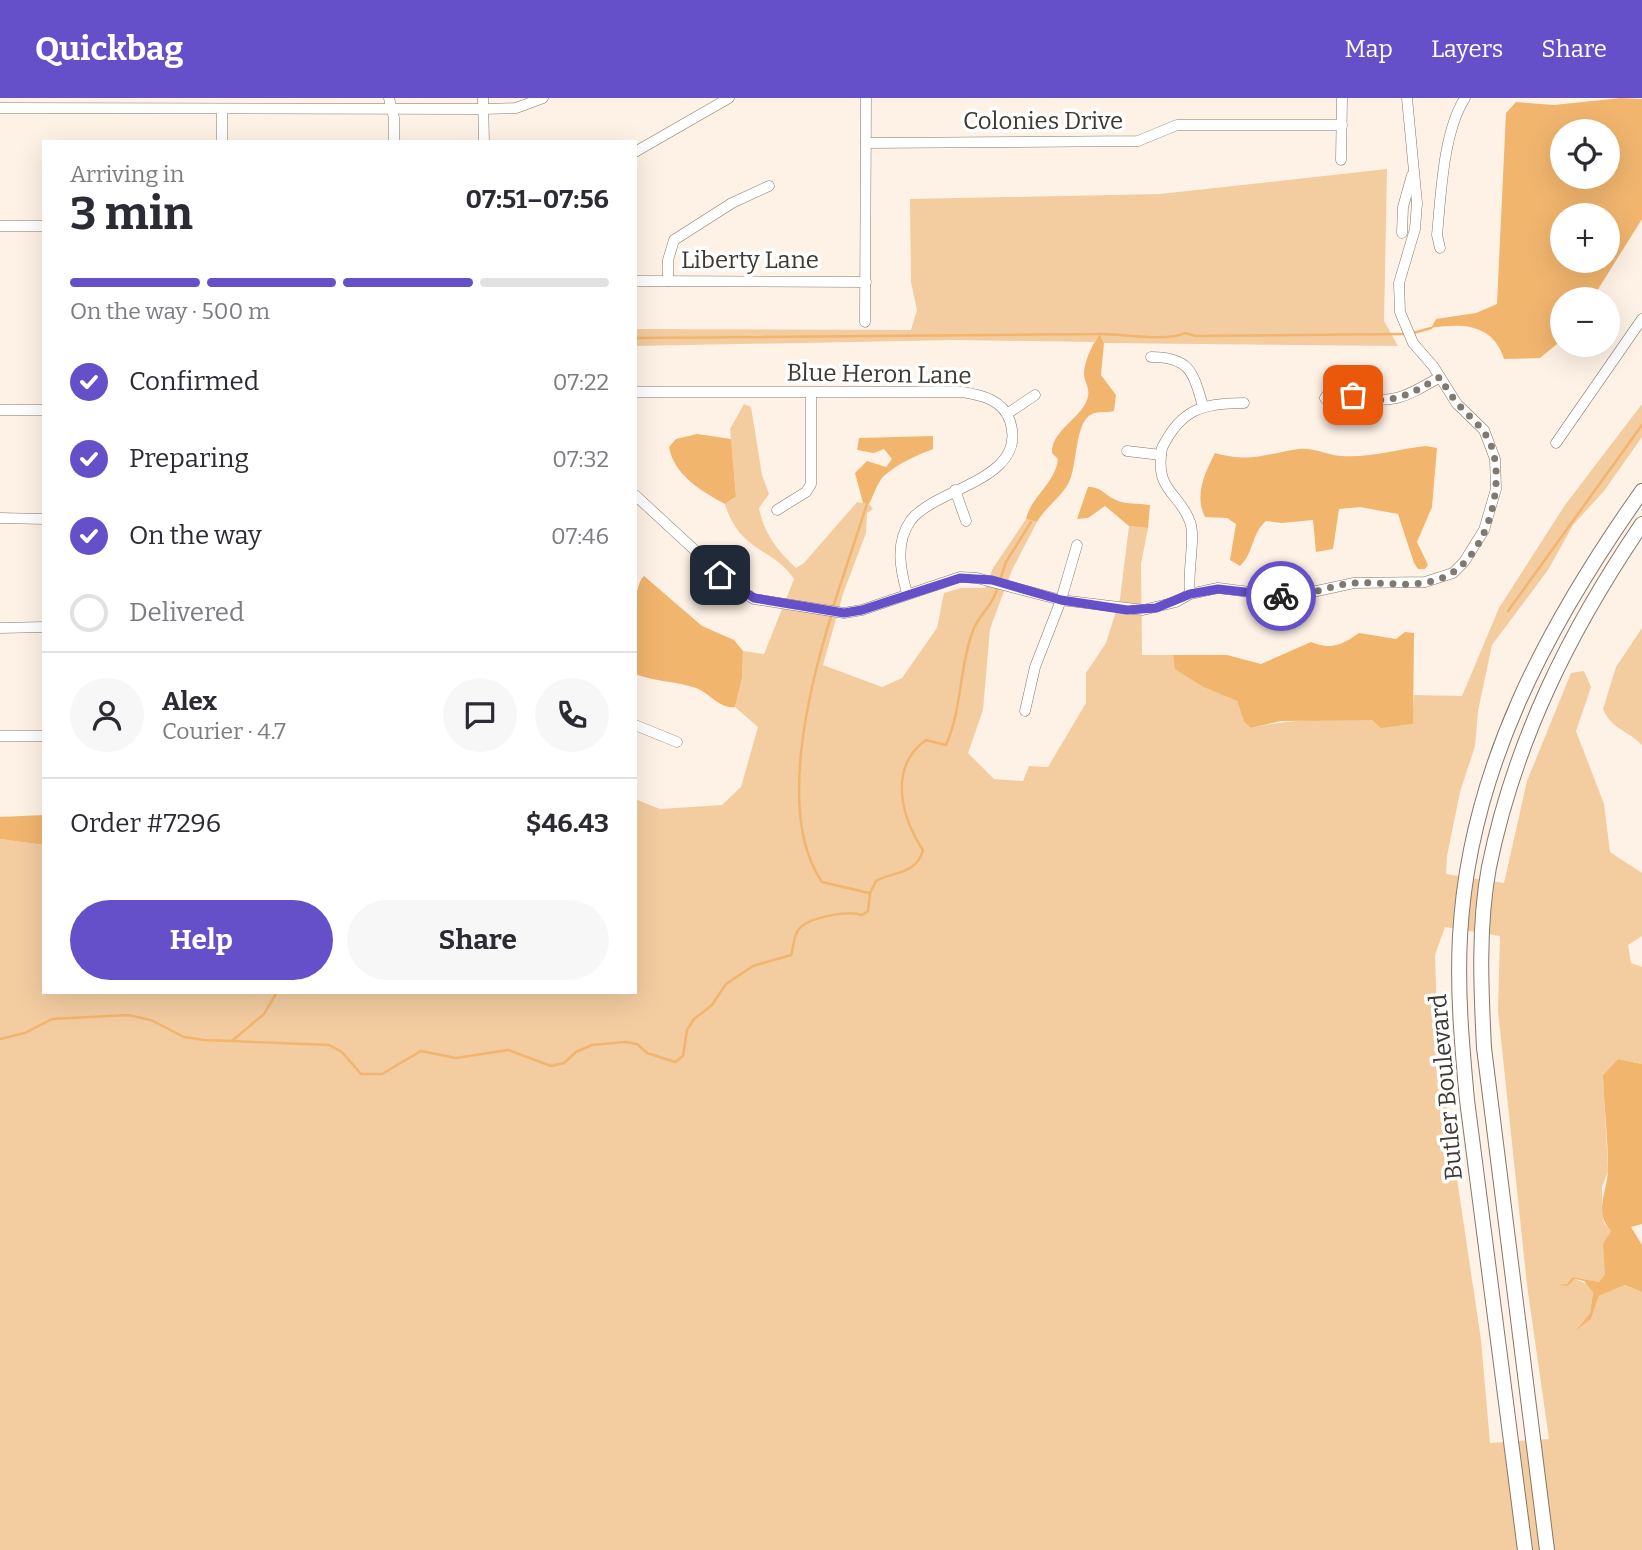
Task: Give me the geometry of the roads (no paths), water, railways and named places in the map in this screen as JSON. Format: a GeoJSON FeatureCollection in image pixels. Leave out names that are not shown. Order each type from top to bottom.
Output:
{"type":"FeatureCollection","features":[{"type":"Feature","properties":{"kind":"highway","name":"Butler Boulevard"},"geometry":{"type":"LineString","coordinates":[[1525,1550],[1460,1031],[1460,935],[1468,870],[1487,789],[1511,717],[1533,665],[1568,600],[1642,491]]}},
{"type":"Feature","properties":{"kind":"highway","name":"Butler Boulevard"},"geometry":{"type":"LineString","coordinates":[[1548,1550],[1484,1048],[1483,942],[1489,869],[1515,765],[1542,696],[1575,629],[1642,524]]}},
{"type":"Feature","properties":{"kind":"highway"},"geometry":{"type":"LineString","coordinates":[[1616,562],[1642,531]]}},
{"type":"Feature","properties":{"kind":"street"},"geometry":{"type":"LineString","coordinates":[[0,108],[222,108],[390,103],[484,104],[516,108],[542,98]]}},
{"type":"Feature","properties":{"kind":"street"},"geometry":{"type":"LineString","coordinates":[[865,322],[866,98]]}},
{"type":"Feature","properties":{"kind":"street"},"geometry":{"type":"LineString","coordinates":[[1341,160],[1342,98]]}},
{"type":"Feature","properties":{"kind":"street"},"geometry":{"type":"LineString","coordinates":[[1407,98],[1412,175],[1403,206],[1402,233],[1409,247]]}},
{"type":"Feature","properties":{"kind":"street"},"geometry":{"type":"LineString","coordinates":[[1440,247],[1437,235],[1449,149],[1459,107],[1465,98]]}},
{"type":"Feature","properties":{"kind":"street"},"geometry":{"type":"LineString","coordinates":[[637,151],[723,100]]}},
{"type":"Feature","properties":{"kind":"street"},"geometry":{"type":"LineString","coordinates":[[390,103],[394,118],[394,140]]}},
{"type":"Feature","properties":{"kind":"street"},"geometry":{"type":"LineString","coordinates":[[484,104],[484,140]]}},
{"type":"Feature","properties":{"kind":"street"},"geometry":{"type":"LineString","coordinates":[[222,108],[222,140]]}},
{"type":"Feature","properties":{"kind":"street","name":"Colonies Drive"},"geometry":{"type":"LineString","coordinates":[[866,143],[1138,141],[1177,125],[1342,125]]}},
{"type":"Feature","properties":{"kind":"street"},"geometry":{"type":"LineString","coordinates":[[637,497],[738,590],[754,598],[844,613],[862,610],[907,593],[960,578],[992,580],[1061,600],[1143,610],[1176,602],[1190,594],[1218,589],[1289,597],[1354,583],[1425,582],[1452,573],[1472,552],[1484,530],[1496,489],[1495,458],[1483,430],[1457,404],[1413,343],[1400,312],[1399,283],[1417,218],[1416,184],[1412,175]]}},
{"type":"Feature","properties":{"kind":"street"},"geometry":{"type":"LineString","coordinates":[[668,281],[668,260],[674,240],[732,204],[769,186]]}},
{"type":"Feature","properties":{"kind":"street"},"geometry":{"type":"LineString","coordinates":[[0,226],[42,226]]}},
{"type":"Feature","properties":{"kind":"street","name":"Liberty Lane"},"geometry":{"type":"LineString","coordinates":[[637,281],[866,282]]}},
{"type":"Feature","properties":{"kind":"street"},"geometry":{"type":"LineString","coordinates":[[1556,443],[1642,318]]}},
{"type":"Feature","properties":{"kind":"street"},"geometry":{"type":"LineString","coordinates":[[1151,357],[1163,357],[1188,366],[1195,378],[1203,405]]}},
{"type":"Feature","properties":{"kind":"street"},"geometry":{"type":"LineString","coordinates":[[1353,395],[1385,402],[1404,397],[1440,377]]}},
{"type":"Feature","properties":{"kind":"street","name":"Blue Heron Lane"},"geometry":{"type":"LineString","coordinates":[[637,392],[962,392],[991,399],[1007,414]]}},
{"type":"Feature","properties":{"kind":"street"},"geometry":{"type":"LineString","coordinates":[[777,510],[806,492],[811,484],[811,394]]}},
{"type":"Feature","properties":{"kind":"street"},"geometry":{"type":"LineString","coordinates":[[907,593],[900,554],[902,539],[911,521],[924,507],[983,478],[1005,458],[1012,427],[1007,414],[1035,395]]}},
{"type":"Feature","properties":{"kind":"street"},"geometry":{"type":"LineString","coordinates":[[1190,594],[1187,569],[1191,523],[1165,485],[1161,455],[1167,437],[1186,415],[1203,405],[1244,403]]}},
{"type":"Feature","properties":{"kind":"street"},"geometry":{"type":"LineString","coordinates":[[0,410],[42,410]]}},
{"type":"Feature","properties":{"kind":"street"},"geometry":{"type":"LineString","coordinates":[[1127,451],[1161,455]]}},
{"type":"Feature","properties":{"kind":"street"},"geometry":{"type":"LineString","coordinates":[[956,490],[966,521]]}},
{"type":"Feature","properties":{"kind":"street"},"geometry":{"type":"LineString","coordinates":[[0,518],[42,519]]}},
{"type":"Feature","properties":{"kind":"street"},"geometry":{"type":"LineString","coordinates":[[1025,711],[1035,667],[1061,600],[1077,545]]}},
{"type":"Feature","properties":{"kind":"street"},"geometry":{"type":"LineString","coordinates":[[0,628],[42,628]]}},
{"type":"Feature","properties":{"kind":"street"},"geometry":{"type":"LineString","coordinates":[[637,726],[677,742]]}},
{"type":"Feature","properties":{"kind":"street"},"geometry":{"type":"LineString","coordinates":[[0,736],[42,736]]}},
{"type":"Feature","properties":{"kind":"waterway"},"geometry":{"type":"LineString","coordinates":[[1413,333],[1431,328]]}},
{"type":"Feature","properties":{"kind":"waterway"},"geometry":{"type":"LineString","coordinates":[[637,338],[1100,334],[1168,337],[1185,333],[1196,336],[1406,334]]}},
{"type":"Feature","properties":{"kind":"waterway"},"geometry":{"type":"LineString","coordinates":[[1508,611],[1642,425]]}},
{"type":"Feature","properties":{"kind":"waterway"},"geometry":{"type":"LineString","coordinates":[[833,607],[867,504]]}},
{"type":"Feature","properties":{"kind":"waterway"},"geometry":{"type":"LineString","coordinates":[[1000,580],[1006,562],[1031,522]]}},
{"type":"Feature","properties":{"kind":"waterway"},"geometry":{"type":"LineString","coordinates":[[0,1039],[25,1033],[52,1019],[128,1015],[151,1020],[184,1037],[204,1040],[329,1045],[342,1052],[361,1074],[382,1074],[421,1051],[456,1058],[508,1050],[551,1066],[564,1063],[576,1052],[592,1045],[625,1042],[637,1044],[647,1053],[675,1062],[683,1056],[687,1030],[694,1019],[712,1005],[726,984],[753,966],[791,955],[797,932],[811,921],[839,914],[862,915],[868,911],[870,893],[876,881],[910,868],[920,858],[923,850],[904,808],[902,793],[906,764],[914,751],[926,740],[946,745],[955,718],[972,633],[998,586]]}},
{"type":"Feature","properties":{"kind":"waterway"},"geometry":{"type":"LineString","coordinates":[[832,613],[807,712],[799,786],[801,822],[808,854],[822,882],[869,893]]}},
{"type":"Feature","properties":{"kind":"waterway"},"geometry":{"type":"LineString","coordinates":[[233,1040],[264,1014],[276,994]]}}]}
